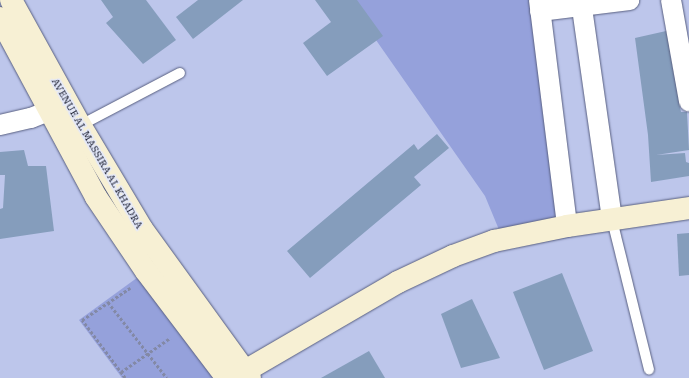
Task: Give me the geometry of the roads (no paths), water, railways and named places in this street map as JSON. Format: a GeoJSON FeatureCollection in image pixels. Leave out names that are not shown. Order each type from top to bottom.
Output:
{"type":"FeatureCollection","features":[{"type":"Feature","properties":{"kind":"main road","name":"AVENUE AL MASSIRA AL KHADRA"},"geometry":{"type":"LineString","coordinates":[[11,0],[70,130],[116,187],[239,376]]}},
{"type":"Feature","properties":{"kind":"main road","name":"AVENUE AL MASSIRA AL KHADRA"},"geometry":{"type":"LineString","coordinates":[[0,18],[59,107]]}},
{"type":"Feature","properties":{"kind":"main road"},"geometry":{"type":"LineString","coordinates":[[239,376],[398,282],[453,256],[494,241],[567,226],[689,208]]}},
{"type":"Feature","properties":{"kind":"street"},"geometry":{"type":"LineString","coordinates":[[567,226],[539,6],[629,0]]}},
{"type":"Feature","properties":{"kind":"street"},"geometry":{"type":"LineString","coordinates":[[671,0],[689,101]]}},
{"type":"Feature","properties":{"kind":"street"},"geometry":{"type":"LineString","coordinates":[[582,4],[612,220]]}},
{"type":"Feature","properties":{"kind":"street"},"geometry":{"type":"LineString","coordinates":[[0,125],[59,107]]}},
{"type":"Feature","properties":{"kind":"lane"},"geometry":{"type":"LineString","coordinates":[[70,130],[180,73]]}},
{"type":"Feature","properties":{"kind":"lane"},"geometry":{"type":"LineString","coordinates":[[612,220],[649,370]]}}]}
